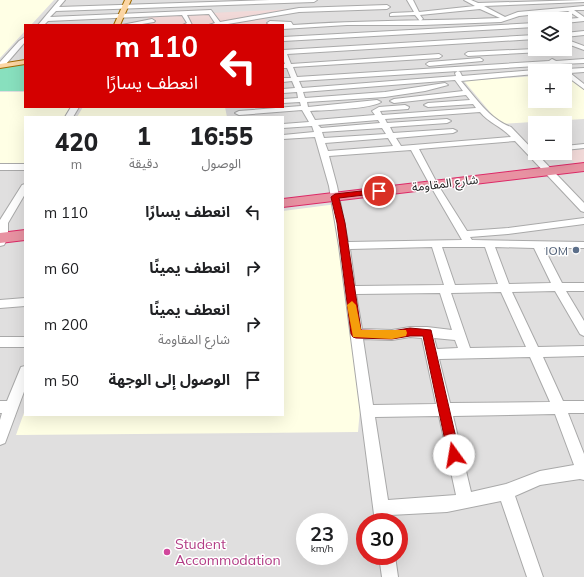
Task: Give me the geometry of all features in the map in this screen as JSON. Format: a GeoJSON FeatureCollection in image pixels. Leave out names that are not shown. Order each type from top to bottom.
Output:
{"type":"FeatureCollection","features":[{"type":"Feature","properties":{"kind":"highway","name":"شارع المقاومة"},"geometry":{"type":"LineString","coordinates":[[284,203],[584,167]]}},
{"type":"Feature","properties":{"kind":"highway"},"geometry":{"type":"LineString","coordinates":[[1,240],[24,235]]}},
{"type":"Feature","properties":{"kind":"main road"},"geometry":{"type":"LineString","coordinates":[[117,24],[126,3]]}},
{"type":"Feature","properties":{"kind":"main road"},"geometry":{"type":"LineString","coordinates":[[0,66],[24,62]]}},
{"type":"Feature","properties":{"kind":"street"},"geometry":{"type":"LineString","coordinates":[[44,22],[62,0]]}},
{"type":"Feature","properties":{"kind":"street"},"geometry":{"type":"LineString","coordinates":[[296,0],[299,10],[322,27],[376,40],[528,31]]}},
{"type":"Feature","properties":{"kind":"street"},"geometry":{"type":"LineString","coordinates":[[55,9],[126,3],[314,0]]}},
{"type":"Feature","properties":{"kind":"street"},"geometry":{"type":"LineString","coordinates":[[382,0],[394,19],[411,25],[455,70],[459,80],[473,102],[492,121],[508,129],[528,148]]}},
{"type":"Feature","properties":{"kind":"street"},"geometry":{"type":"LineString","coordinates":[[410,0],[422,23]]}},
{"type":"Feature","properties":{"kind":"street"},"geometry":{"type":"LineString","coordinates":[[407,8],[527,1],[584,0]]}},
{"type":"Feature","properties":{"kind":"street"},"geometry":{"type":"LineString","coordinates":[[240,1],[240,12],[245,17],[372,34],[525,26]]}},
{"type":"Feature","properties":{"kind":"street"},"geometry":{"type":"LineString","coordinates":[[556,1],[584,19]]}},
{"type":"Feature","properties":{"kind":"street"},"geometry":{"type":"LineString","coordinates":[[180,14],[184,2]]}},
{"type":"Feature","properties":{"kind":"street"},"geometry":{"type":"LineString","coordinates":[[211,2],[211,12],[218,24],[252,18]]}},
{"type":"Feature","properties":{"kind":"street"},"geometry":{"type":"LineString","coordinates":[[284,34],[322,27],[394,19],[474,4],[503,19],[528,28]]}},
{"type":"Feature","properties":{"kind":"street"},"geometry":{"type":"LineString","coordinates":[[326,7],[322,27],[332,49],[362,96],[378,114],[398,148]]}},
{"type":"Feature","properties":{"kind":"street"},"geometry":{"type":"LineString","coordinates":[[268,21],[299,10],[326,7],[401,8]]}},
{"type":"Feature","properties":{"kind":"street"},"geometry":{"type":"LineString","coordinates":[[284,27],[368,29],[422,23],[503,19],[518,14],[584,8]]}},
{"type":"Feature","properties":{"kind":"street"},"geometry":{"type":"LineString","coordinates":[[44,22],[121,15],[211,12]]}},
{"type":"Feature","properties":{"kind":"street"},"geometry":{"type":"LineString","coordinates":[[418,15],[459,15],[490,12]]}},
{"type":"Feature","properties":{"kind":"street"},"geometry":{"type":"LineString","coordinates":[[132,24],[180,14]]}},
{"type":"Feature","properties":{"kind":"street"},"geometry":{"type":"LineString","coordinates":[[180,14],[188,24]]}},
{"type":"Feature","properties":{"kind":"street"},"geometry":{"type":"LineString","coordinates":[[459,15],[465,29],[516,73]]}},
{"type":"Feature","properties":{"kind":"street"},"geometry":{"type":"LineString","coordinates":[[268,21],[309,18]]}},
{"type":"Feature","properties":{"kind":"street"},"geometry":{"type":"LineString","coordinates":[[503,19],[508,27],[528,41]]}},
{"type":"Feature","properties":{"kind":"street"},"geometry":{"type":"LineString","coordinates":[[572,20],[584,19]]}},
{"type":"Feature","properties":{"kind":"street"},"geometry":{"type":"LineString","coordinates":[[44,22],[58,24]]}},
{"type":"Feature","properties":{"kind":"street"},"geometry":{"type":"LineString","coordinates":[[146,22],[159,24]]}},
{"type":"Feature","properties":{"kind":"street"},"geometry":{"type":"LineString","coordinates":[[363,22],[400,73],[409,82],[424,90],[438,102],[441,113],[462,143]]}},
{"type":"Feature","properties":{"kind":"street"},"geometry":{"type":"LineString","coordinates":[[284,39],[322,27]]}},
{"type":"Feature","properties":{"kind":"street"},"geometry":{"type":"LineString","coordinates":[[284,46],[322,27]]}},
{"type":"Feature","properties":{"kind":"street"},"geometry":{"type":"LineString","coordinates":[[572,34],[584,33]]}},
{"type":"Feature","properties":{"kind":"street"},"geometry":{"type":"LineString","coordinates":[[285,61],[332,49],[523,38],[528,35]]}},
{"type":"Feature","properties":{"kind":"street"},"geometry":{"type":"LineString","coordinates":[[0,66],[24,40]]}},
{"type":"Feature","properties":{"kind":"street"},"geometry":{"type":"LineString","coordinates":[[572,44],[584,47]]}},
{"type":"Feature","properties":{"kind":"street"},"geometry":{"type":"LineString","coordinates":[[16,48],[24,47]]}},
{"type":"Feature","properties":{"kind":"street"},"geometry":{"type":"LineString","coordinates":[[285,61],[337,56],[485,47],[528,47]]}},
{"type":"Feature","properties":{"kind":"street"},"geometry":{"type":"LineString","coordinates":[[572,48],[584,47]]}},
{"type":"Feature","properties":{"kind":"street"},"geometry":{"type":"LineString","coordinates":[[285,61],[341,63],[492,53],[528,48]]}},
{"type":"Feature","properties":{"kind":"street"},"geometry":{"type":"LineString","coordinates":[[285,61],[345,69],[584,54]]}},
{"type":"Feature","properties":{"kind":"street"},"geometry":{"type":"LineString","coordinates":[[547,57],[555,63]]}},
{"type":"Feature","properties":{"kind":"street"},"geometry":{"type":"LineString","coordinates":[[285,61],[299,89],[325,154],[335,197],[344,246],[382,513]]}},
{"type":"Feature","properties":{"kind":"street"},"geometry":{"type":"LineString","coordinates":[[284,80],[584,61]]}},
{"type":"Feature","properties":{"kind":"street"},"geometry":{"type":"LineString","coordinates":[[572,71],[584,70]]}},
{"type":"Feature","properties":{"kind":"street"},"geometry":{"type":"LineString","coordinates":[[284,90],[459,80],[528,72]]}},
{"type":"Feature","properties":{"kind":"street"},"geometry":{"type":"LineString","coordinates":[[574,79],[584,79]]}},
{"type":"Feature","properties":{"kind":"street"},"geometry":{"type":"LineString","coordinates":[[574,79],[584,87]]}},
{"type":"Feature","properties":{"kind":"street"},"geometry":{"type":"LineString","coordinates":[[284,136],[312,120],[362,96],[370,97],[424,90],[459,80]]}},
{"type":"Feature","properties":{"kind":"street"},"geometry":{"type":"LineString","coordinates":[[378,114],[384,108],[438,102],[467,94]]}},
{"type":"Feature","properties":{"kind":"street"},"geometry":{"type":"LineString","coordinates":[[284,102],[312,120],[378,114],[441,113],[481,110]]}},
{"type":"Feature","properties":{"kind":"street"},"geometry":{"type":"LineString","coordinates":[[284,126],[312,120],[368,103],[473,102]]}},
{"type":"Feature","properties":{"kind":"street"},"geometry":{"type":"LineString","coordinates":[[238,112],[275,116]]}},
{"type":"Feature","properties":{"kind":"street"},"geometry":{"type":"LineString","coordinates":[[284,117],[312,120],[391,136],[453,131]]}},
{"type":"Feature","properties":{"kind":"street"},"geometry":{"type":"LineString","coordinates":[[284,118],[385,126],[447,121]]}},
{"type":"Feature","properties":{"kind":"street"},"geometry":{"type":"LineString","coordinates":[[325,154],[518,139]]}},
{"type":"Feature","properties":{"kind":"street"},"geometry":{"type":"LineString","coordinates":[[572,147],[584,146]]}},
{"type":"Feature","properties":{"kind":"street"},"geometry":{"type":"LineString","coordinates":[[414,147],[434,185],[467,239],[489,243],[584,245]]}},
{"type":"Feature","properties":{"kind":"street"},"geometry":{"type":"LineString","coordinates":[[539,160],[584,209]]}},
{"type":"Feature","properties":{"kind":"street"},"geometry":{"type":"LineString","coordinates":[[0,167],[24,167]]}},
{"type":"Feature","properties":{"kind":"street"},"geometry":{"type":"LineString","coordinates":[[1,240],[3,223],[24,189]]}},
{"type":"Feature","properties":{"kind":"street"},"geometry":{"type":"LineString","coordinates":[[344,246],[436,244],[508,231],[584,221]]}},
{"type":"Feature","properties":{"kind":"street"},"geometry":{"type":"LineString","coordinates":[[394,513],[465,501],[506,492],[540,478],[584,472],[559,407],[505,288],[489,243]]}},
{"type":"Feature","properties":{"kind":"street"},"geometry":{"type":"LineString","coordinates":[[436,244],[459,335],[465,352]]}},
{"type":"Feature","properties":{"kind":"street"},"geometry":{"type":"LineString","coordinates":[[538,245],[558,287],[584,331]]}},
{"type":"Feature","properties":{"kind":"street"},"geometry":{"type":"LineString","coordinates":[[350,290],[584,287]]}},
{"type":"Feature","properties":{"kind":"street"},"geometry":{"type":"LineString","coordinates":[[0,304],[24,302]]}},
{"type":"Feature","properties":{"kind":"street"},"geometry":{"type":"LineString","coordinates":[[356,334],[392,335],[410,332],[427,332],[459,335]]}},
{"type":"Feature","properties":{"kind":"street"},"geometry":{"type":"LineString","coordinates":[[427,332],[465,501]]}},
{"type":"Feature","properties":{"kind":"street"},"geometry":{"type":"LineString","coordinates":[[0,342],[24,342]]}},
{"type":"Feature","properties":{"kind":"street"},"geometry":{"type":"LineString","coordinates":[[431,354],[465,352],[584,351]]}},
{"type":"Feature","properties":{"kind":"street"},"geometry":{"type":"LineString","coordinates":[[0,438],[6,407],[24,373]]}},
{"type":"Feature","properties":{"kind":"street"},"geometry":{"type":"LineString","coordinates":[[368,411],[584,407]]}},
{"type":"Feature","properties":{"kind":"street"},"geometry":{"type":"LineString","coordinates":[[506,492],[535,577]]}},
{"type":"Feature","properties":{"kind":"street"},"geometry":{"type":"LineString","coordinates":[[388,565],[390,577]]}},
{"type":"Feature","properties":{"kind":"shaded area"},"geometry":{"type":"Polygon","coordinates":[[[0,0],[584,0],[584,577],[0,577],[0,0]]]}},
{"type":"Feature","properties":{"kind":"shaded area"},"geometry":{"type":"Polygon","coordinates":[[[0,0],[54,0],[32,24],[24,24],[24,32],[0,58],[0,0]]]}},
{"type":"Feature","properties":{"kind":"shaded area"},"geometry":{"type":"Polygon","coordinates":[[[293,9],[263,16],[268,24],[134,24],[147,21],[149,16],[293,9]]]}},
{"type":"Feature","properties":{"kind":"shaded area"},"geometry":{"type":"Polygon","coordinates":[[[528,76],[528,108],[572,108],[572,81],[584,90],[584,119],[572,120],[572,116],[528,116],[528,122],[500,124],[464,81],[528,76]]]}},
{"type":"Feature","properties":{"kind":"shaded area"},"geometry":{"type":"Polygon","coordinates":[[[0,92],[24,92],[24,108],[69,108],[65,116],[24,116],[24,166],[0,166],[0,92]]]}},
{"type":"Feature","properties":{"kind":"shaded area"},"geometry":{"type":"Polygon","coordinates":[[[82,108],[225,108],[227,116],[78,116],[82,108]]]}},
{"type":"Feature","properties":{"kind":"shaded area"},"geometry":{"type":"Polygon","coordinates":[[[584,149],[584,165],[577,165],[572,160],[572,150],[584,149]]]}},
{"type":"Feature","properties":{"kind":"shaded area"},"geometry":{"type":"Polygon","coordinates":[[[337,204],[360,409],[358,432],[16,435],[24,413],[24,416],[284,416],[284,211],[337,204]]]}},
{"type":"Feature","properties":{"kind":"green space"},"geometry":{"type":"Polygon","coordinates":[[[24,63],[24,91],[0,91],[0,67],[24,63]]]}},
{"type":"Feature","properties":{"kind":"slow traffic"},"geometry":{"type":"LineString","coordinates":[[352,305],[356,334],[392,335],[402,333]]}},
{"type":"Feature","properties":{"kind":"place","name":"IOM"},"geometry":{"type":"Point","coordinates":[576,250]}},
{"type":"Feature","properties":{"kind":"place","name":"Student Accommodation"},"geometry":{"type":"Point","coordinates":[167,552]}},
{"type":"Feature","properties":{"kind":"route"},"geometry":{"type":"LineString","coordinates":[[379,191],[335,197],[341,223],[356,334],[392,335],[410,332],[427,332],[454,455]]}}]}
